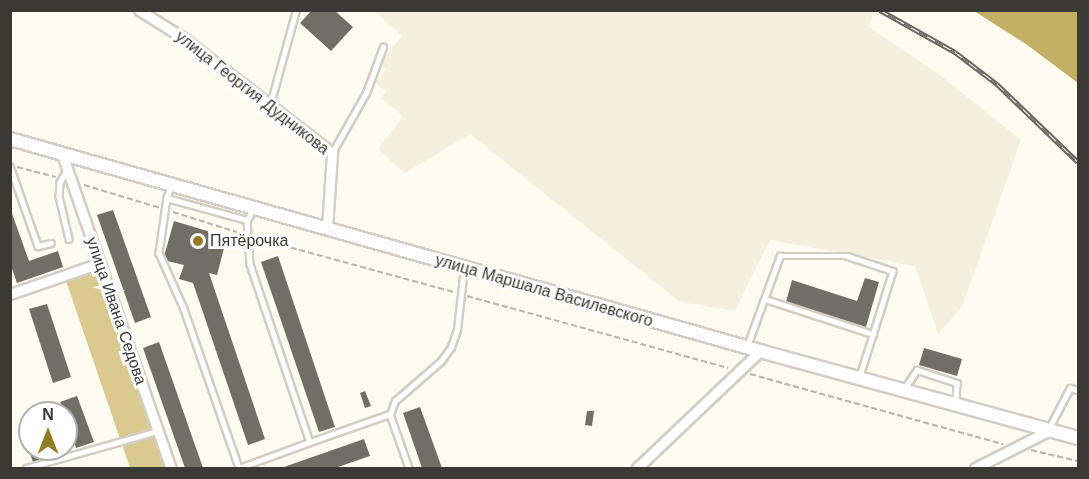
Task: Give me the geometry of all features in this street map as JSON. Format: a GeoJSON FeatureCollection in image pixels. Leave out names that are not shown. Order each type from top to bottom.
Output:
{"type":"FeatureCollection","features":[{"type":"Feature","properties":{"kind":"street","name":"улица Георгия Дудникова"},"geometry":{"type":"LineString","coordinates":[[139,10],[182,37],[332,153],[327,229]]}},
{"type":"Feature","properties":{"kind":"street","name":"улица Маршала Василевского"},"geometry":{"type":"LineString","coordinates":[[10,139],[747,348],[1078,438]]}},
{"type":"Feature","properties":{"kind":"street","name":"улица Ивана Седова"},"geometry":{"type":"LineString","coordinates":[[62,154],[68,170],[67,180],[171,468]]}},
{"type":"Feature","properties":{"kind":"street"},"geometry":{"type":"LineString","coordinates":[[10,294],[94,265]]}},
{"type":"Feature","properties":{"kind":"street"},"geometry":{"type":"LineString","coordinates":[[637,468],[760,351]]}},
{"type":"Feature","properties":{"kind":"street"},"geometry":{"type":"LineString","coordinates":[[975,468],[1048,431]]}},
{"type":"Feature","properties":{"kind":"lane"},"geometry":{"type":"LineString","coordinates":[[270,105],[296,10]]}},
{"type":"Feature","properties":{"kind":"lane"},"geometry":{"type":"LineString","coordinates":[[332,153],[366,93],[383,47]]}},
{"type":"Feature","properties":{"kind":"lane"},"geometry":{"type":"LineString","coordinates":[[10,165],[38,246],[51,243]]}},
{"type":"Feature","properties":{"kind":"lane"},"geometry":{"type":"LineString","coordinates":[[67,180],[59,196],[69,239]]}},
{"type":"Feature","properties":{"kind":"lane"},"geometry":{"type":"LineString","coordinates":[[171,185],[159,253],[184,309],[239,468],[390,414]]}},
{"type":"Feature","properties":{"kind":"lane"},"geometry":{"type":"LineString","coordinates":[[167,198],[247,220]]}},
{"type":"Feature","properties":{"kind":"lane"},"geometry":{"type":"LineString","coordinates":[[254,208],[247,220],[250,264],[310,442]]}},
{"type":"Feature","properties":{"kind":"lane"},"geometry":{"type":"LineString","coordinates":[[747,348],[780,256],[847,256],[893,271],[859,379]]}},
{"type":"Feature","properties":{"kind":"lane"},"geometry":{"type":"LineString","coordinates":[[410,468],[390,414],[395,401],[441,361],[451,347],[462,294],[464,268]]}},
{"type":"Feature","properties":{"kind":"lane"},"geometry":{"type":"LineString","coordinates":[[765,299],[873,334]]}},
{"type":"Feature","properties":{"kind":"lane"},"geometry":{"type":"LineString","coordinates":[[902,391],[917,370],[957,383],[956,406]]}},
{"type":"Feature","properties":{"kind":"lane"},"geometry":{"type":"LineString","coordinates":[[1048,431],[1070,388],[1078,390]]}},
{"type":"Feature","properties":{"kind":"lane"},"geometry":{"type":"LineString","coordinates":[[26,468],[158,431]]}},
{"type":"Feature","properties":{"kind":"path"},"geometry":{"type":"LineString","coordinates":[[10,165],[67,180],[248,236],[1015,447],[1078,461]]}},
{"type":"Feature","properties":{"kind":"shaded area"},"geometry":{"type":"Polygon","coordinates":[[[374,11],[874,11],[869,27],[941,76],[1021,140],[962,307],[938,334],[915,266],[770,240],[735,311],[680,302],[470,134],[404,173],[378,149],[403,116],[381,98],[387,91],[375,83],[386,69],[379,64],[402,36],[374,11]]]}},
{"type":"Feature","properties":{"kind":"shaded area"},"geometry":{"type":"Polygon","coordinates":[[[974,11],[1078,11],[1078,83],[1026,44],[974,11]]]}},
{"type":"Feature","properties":{"kind":"shaded area"},"geometry":{"type":"Polygon","coordinates":[[[96,269],[165,468],[130,468],[65,278],[96,269]]]}},
{"type":"Feature","properties":{"kind":"building"},"geometry":{"type":"Polygon","coordinates":[[[312,10],[334,10],[353,27],[331,51],[300,23],[312,10]]]}},
{"type":"Feature","properties":{"kind":"building"},"geometry":{"type":"Polygon","coordinates":[[[10,208],[29,261],[58,251],[63,267],[17,283],[10,263],[10,208]]]}},
{"type":"Feature","properties":{"kind":"building"},"geometry":{"type":"Polygon","coordinates":[[[113,210],[151,317],[135,323],[97,215],[113,210]]]}},
{"type":"Feature","properties":{"kind":"building"},"geometry":{"type":"Polygon","coordinates":[[[174,221],[227,237],[217,275],[209,273],[265,439],[248,445],[193,283],[179,279],[184,265],[163,260],[174,221]]]}},
{"type":"Feature","properties":{"kind":"building"},"geometry":{"type":"Polygon","coordinates":[[[278,256],[335,427],[319,432],[261,262],[278,256]]]}},
{"type":"Feature","properties":{"kind":"building"},"geometry":{"type":"Polygon","coordinates":[[[865,278],[879,282],[866,327],[786,302],[792,280],[857,301],[865,278]]]}},
{"type":"Feature","properties":{"kind":"building"},"geometry":{"type":"Polygon","coordinates":[[[47,304],[71,377],[53,383],[29,309],[47,304]]]}},
{"type":"Feature","properties":{"kind":"building"},"geometry":{"type":"Polygon","coordinates":[[[159,342],[203,468],[185,468],[143,348],[159,342]]]}},
{"type":"Feature","properties":{"kind":"building"},"geometry":{"type":"Polygon","coordinates":[[[924,348],[962,359],[957,376],[919,365],[924,348]]]}},
{"type":"Feature","properties":{"kind":"building"},"geometry":{"type":"Polygon","coordinates":[[[365,391],[371,406],[365,408],[360,393],[365,391]]]}},
{"type":"Feature","properties":{"kind":"building"},"geometry":{"type":"Polygon","coordinates":[[[77,396],[94,442],[78,447],[78,401],[63,401],[77,396]]]}},
{"type":"Feature","properties":{"kind":"building"},"geometry":{"type":"Polygon","coordinates":[[[420,407],[442,468],[422,468],[403,413],[420,407]]]}},
{"type":"Feature","properties":{"kind":"building"},"geometry":{"type":"Polygon","coordinates":[[[587,411],[594,411],[592,426],[585,425],[587,411]]]}},
{"type":"Feature","properties":{"kind":"building"},"geometry":{"type":"Polygon","coordinates":[[[364,439],[370,456],[335,468],[281,468],[364,439]]]}},
{"type":"Feature","properties":{"kind":"railway"},"geometry":{"type":"LineString","coordinates":[[880,10],[955,52],[997,84],[1078,162]]}},
{"type":"Feature","properties":{"kind":"place","name":"Пятёрочка"},"geometry":{"type":"Point","coordinates":[198,241]}}]}
